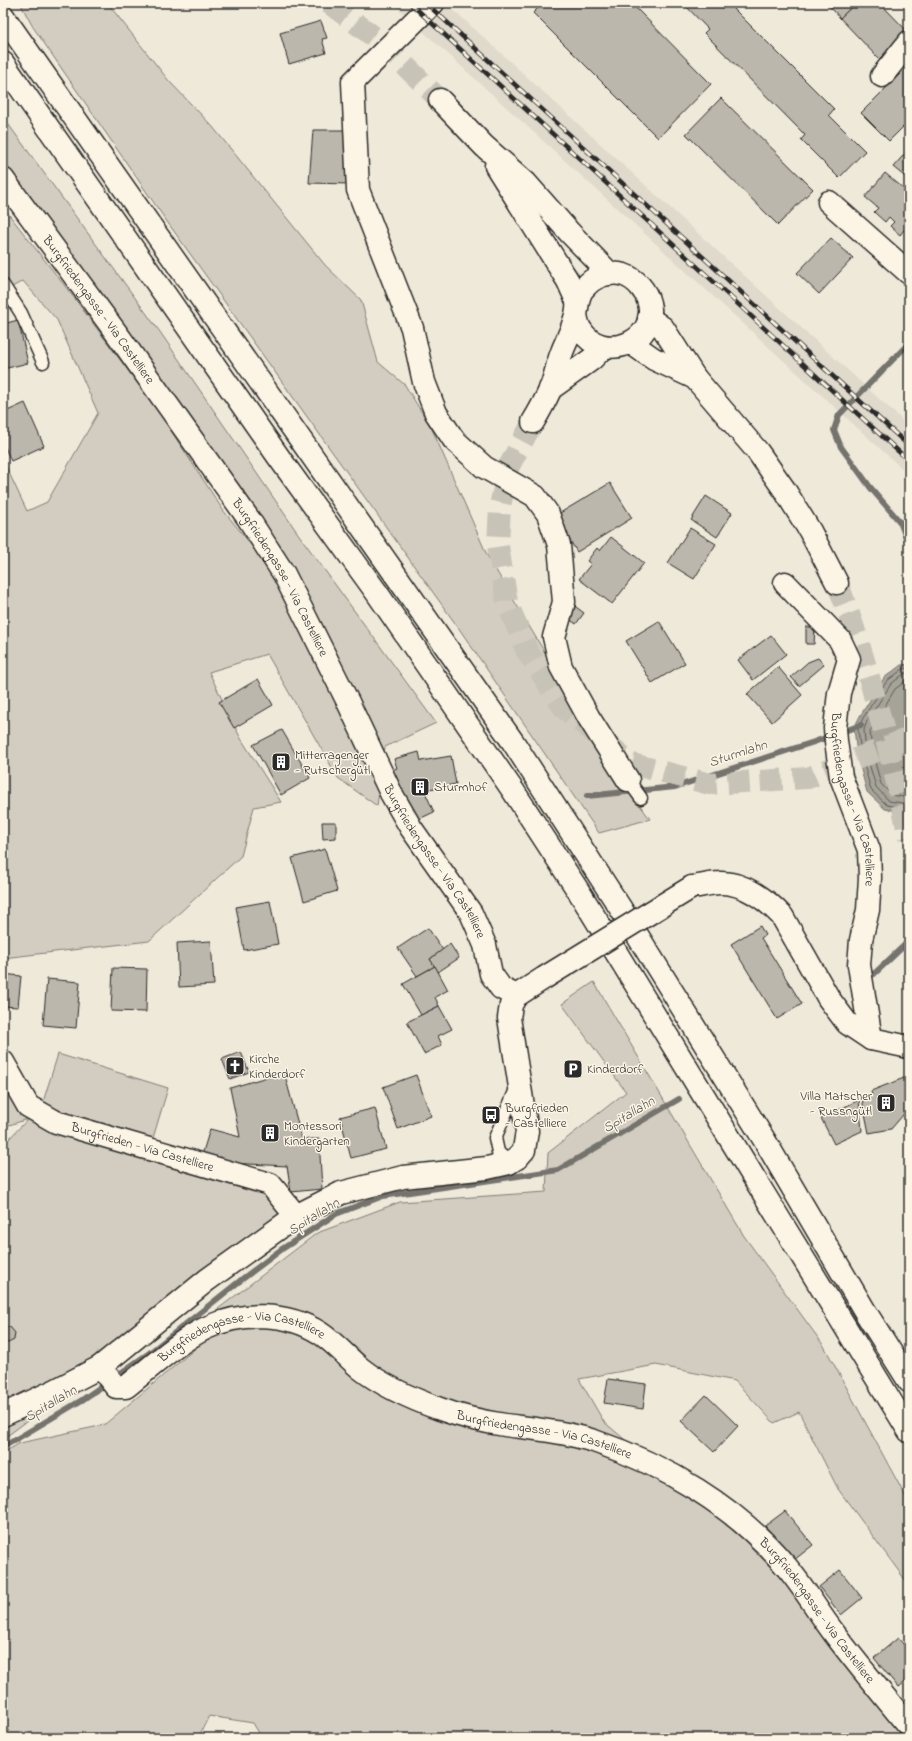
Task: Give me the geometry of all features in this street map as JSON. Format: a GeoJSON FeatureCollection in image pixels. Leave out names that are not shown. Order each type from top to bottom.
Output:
{"type":"FeatureCollection","features":[{"type":"Feature","properties":{"kind":"main road"},"geometry":{"type":"LineString","coordinates":[[432,3],[353,82],[358,190],[412,328],[424,382],[436,413],[454,440],[484,468],[535,496],[548,514],[559,545],[564,602],[554,637],[561,667],[589,718],[629,782]]}},
{"type":"Feature","properties":{"kind":"main road"},"geometry":{"type":"LineString","coordinates":[[3,17],[513,742],[621,909],[765,1141],[866,1313],[909,1382]]}},
{"type":"Feature","properties":{"kind":"main road"},"geometry":{"type":"LineString","coordinates":[[882,76],[909,42]]}},
{"type":"Feature","properties":{"kind":"main road"},"geometry":{"type":"LineString","coordinates":[[3,63],[276,453],[377,593],[514,792],[581,895],[909,1431]]}},
{"type":"Feature","properties":{"kind":"main road"},"geometry":{"type":"LineString","coordinates":[[440,100],[484,146],[526,183],[570,233],[610,274]]}},
{"type":"Feature","properties":{"kind":"main road"},"geometry":{"type":"LineString","coordinates":[[484,146],[568,282],[576,308],[580,330],[591,341],[604,347],[618,347],[631,343],[643,332],[649,318],[649,304],[645,292],[636,281],[624,275],[610,274],[595,278],[584,287],[576,308],[569,335],[562,350],[550,389],[533,422]]}},
{"type":"Feature","properties":{"kind":"main road","name":"Burgfriedengasse - Via Castelliere"},"geometry":{"type":"LineString","coordinates":[[3,179],[120,338],[244,512],[284,574],[348,702],[391,793],[411,828],[471,913],[485,945],[491,974],[501,988],[516,996]]}},
{"type":"Feature","properties":{"kind":"main road"},"geometry":{"type":"LineString","coordinates":[[829,202],[909,273]]}},
{"type":"Feature","properties":{"kind":"main road"},"geometry":{"type":"LineString","coordinates":[[649,318],[663,328],[695,378],[758,452],[784,489],[810,531],[837,583]]}},
{"type":"Feature","properties":{"kind":"main road"},"geometry":{"type":"LineString","coordinates":[[631,343],[654,359],[695,378]]}},
{"type":"Feature","properties":{"kind":"main road"},"geometry":{"type":"LineString","coordinates":[[550,389],[592,359],[604,347]]}},
{"type":"Feature","properties":{"kind":"main road","name":"Burgfriedengasse - Via Castelliere"},"geometry":{"type":"LineString","coordinates":[[785,583],[840,640],[848,659],[839,693],[836,735],[841,777],[869,850],[870,878],[868,910],[861,940],[858,965],[871,1039]]}},
{"type":"Feature","properties":{"kind":"main road"},"geometry":{"type":"LineString","coordinates":[[3,1414],[54,1391],[107,1376],[207,1280],[296,1216],[341,1193],[403,1177],[487,1168],[509,1163],[517,1158],[524,1150],[527,1131],[509,1018],[510,1005],[516,996],[692,887],[721,883],[743,888],[771,905],[782,916],[829,999],[847,1023],[871,1039],[909,1047]]}},
{"type":"Feature","properties":{"kind":"main road","name":"Burgfrieden - Via Castelliere"},"geometry":{"type":"LineString","coordinates":[[3,1062],[28,1106],[56,1122],[270,1184],[296,1216]]}},
{"type":"Feature","properties":{"kind":"main road","name":"Burgfriedengasse - Via Castelliere"},"geometry":{"type":"LineString","coordinates":[[107,1376],[126,1387],[176,1348],[207,1328],[239,1318],[273,1316],[296,1320],[321,1334],[362,1369],[396,1390],[441,1409],[501,1425],[558,1432],[594,1441],[643,1460],[692,1485],[748,1527],[785,1564],[835,1635],[906,1722]]}},
{"type":"Feature","properties":{"kind":"lane"},"geometry":{"type":"LineString","coordinates":[[3,285],[21,313],[43,362]]}},
{"type":"Feature","properties":{"kind":"lane"},"geometry":{"type":"LineString","coordinates":[[629,782],[641,798]]}},
{"type":"Feature","properties":{"kind":"lane"},"geometry":{"type":"LineString","coordinates":[[509,1163],[498,1152],[495,1138],[519,1082]]}},
{"type":"Feature","properties":{"kind":"shaded area"},"geometry":{"type":"Polygon","coordinates":[[[20,3],[102,3],[109,5],[169,81],[212,126],[325,265],[361,300],[378,362],[405,385],[432,429],[487,555],[615,771],[650,819],[599,833],[460,630],[163,216],[33,27],[20,3]]]}},
{"type":"Feature","properties":{"kind":"shaded area"},"geometry":{"type":"Polygon","coordinates":[[[392,3],[446,3],[909,426],[909,475],[392,3]]]}},
{"type":"Feature","properties":{"kind":"shaded area"},"geometry":{"type":"Polygon","coordinates":[[[3,117],[160,332],[299,535],[436,723],[385,747],[377,806],[338,778],[267,654],[209,672],[240,737],[281,802],[254,807],[241,856],[149,941],[3,958],[3,460],[27,511],[47,502],[98,413],[57,320],[23,281],[3,292],[3,207],[75,299],[158,411],[223,510],[279,579],[305,588],[275,542],[3,172],[3,117]]]}},
{"type":"Feature","properties":{"kind":"shaded area"},"geometry":{"type":"Polygon","coordinates":[[[594,982],[744,1236],[824,1346],[909,1503],[909,1585],[838,1489],[799,1412],[774,1423],[735,1381],[656,1365],[579,1379],[604,1422],[743,1539],[909,1710],[909,1738],[262,1738],[253,1723],[209,1716],[198,1738],[3,1738],[3,1453],[20,1443],[104,1425],[227,1322],[218,1309],[317,1233],[400,1202],[546,1192],[548,1153],[626,1092],[562,1004],[594,982]]]}},
{"type":"Feature","properties":{"kind":"shaded area"},"geometry":{"type":"Polygon","coordinates":[[[58,1054],[168,1088],[153,1138],[42,1105],[58,1054]]]}},
{"type":"Feature","properties":{"kind":"shaded area"},"geometry":{"type":"Polygon","coordinates":[[[3,1079],[29,1118],[266,1190],[296,1216],[100,1367],[3,1439],[3,1145],[28,1119],[3,1127],[3,1079]]]}},
{"type":"Feature","properties":{"kind":"water"},"geometry":{"type":"Polygon","coordinates":[[[909,664],[909,813],[885,809],[867,792],[857,755],[854,728],[884,678],[901,665],[909,664]]]}},
{"type":"Feature","properties":{"kind":"building"},"geometry":{"type":"Polygon","coordinates":[[[543,3],[631,3],[711,84],[658,138],[533,13],[543,3]]]}},
{"type":"Feature","properties":{"kind":"building"},"geometry":{"type":"Polygon","coordinates":[[[683,3],[737,3],[734,9],[834,109],[829,115],[865,151],[839,178],[801,140],[805,135],[704,33],[708,29],[683,3]]]}},
{"type":"Feature","properties":{"kind":"building"},"geometry":{"type":"Polygon","coordinates":[[[827,3],[856,3],[840,18],[827,3]]]}},
{"type":"Feature","properties":{"kind":"building"},"geometry":{"type":"Polygon","coordinates":[[[856,3],[880,3],[908,32],[879,59],[840,18],[856,3]]]}},
{"type":"Feature","properties":{"kind":"building"},"geometry":{"type":"Polygon","coordinates":[[[321,21],[327,38],[322,39],[326,53],[289,64],[280,33],[321,21]]]}},
{"type":"Feature","properties":{"kind":"building"},"geometry":{"type":"Polygon","coordinates":[[[909,65],[909,121],[889,141],[861,113],[909,65]]]}},
{"type":"Feature","properties":{"kind":"building"},"geometry":{"type":"Polygon","coordinates":[[[721,98],[813,189],[778,225],[686,134],[721,98]]]}},
{"type":"Feature","properties":{"kind":"building"},"geometry":{"type":"Polygon","coordinates":[[[313,130],[350,130],[349,184],[309,183],[313,130]]]}},
{"type":"Feature","properties":{"kind":"building"},"geometry":{"type":"Polygon","coordinates":[[[909,149],[909,180],[893,167],[909,149]]]}},
{"type":"Feature","properties":{"kind":"building"},"geometry":{"type":"Polygon","coordinates":[[[885,173],[909,193],[909,234],[904,230],[900,235],[890,226],[894,222],[889,217],[885,222],[874,212],[878,208],[865,197],[885,173]]]}},
{"type":"Feature","properties":{"kind":"building"},"geometry":{"type":"Polygon","coordinates":[[[831,238],[853,258],[819,294],[797,273],[831,238]]]}},
{"type":"Feature","properties":{"kind":"building"},"geometry":{"type":"Polygon","coordinates":[[[18,320],[28,363],[3,369],[3,324],[18,320]]]}},
{"type":"Feature","properties":{"kind":"building"},"geometry":{"type":"Polygon","coordinates":[[[25,403],[44,446],[11,461],[3,443],[3,413],[25,403]]]}},
{"type":"Feature","properties":{"kind":"building"},"geometry":{"type":"Polygon","coordinates":[[[610,483],[632,518],[577,552],[555,516],[610,483]]]}},
{"type":"Feature","properties":{"kind":"building"},"geometry":{"type":"Polygon","coordinates":[[[706,496],[732,513],[717,537],[691,520],[706,496]]]}},
{"type":"Feature","properties":{"kind":"building"},"geometry":{"type":"Polygon","coordinates":[[[690,528],[716,544],[694,579],[668,563],[690,528]]]}},
{"type":"Feature","properties":{"kind":"building"},"geometry":{"type":"Polygon","coordinates":[[[611,537],[644,563],[612,604],[579,579],[591,564],[587,561],[597,548],[600,551],[611,537]]]}},
{"type":"Feature","properties":{"kind":"building"},"geometry":{"type":"Polygon","coordinates":[[[572,604],[584,613],[576,624],[564,615],[572,604]]]}},
{"type":"Feature","properties":{"kind":"building"},"geometry":{"type":"Polygon","coordinates":[[[659,621],[685,663],[652,683],[626,641],[659,621]]]}},
{"type":"Feature","properties":{"kind":"building"},"geometry":{"type":"Polygon","coordinates":[[[806,627],[815,627],[814,644],[806,644],[806,627]]]}},
{"type":"Feature","properties":{"kind":"building"},"geometry":{"type":"Polygon","coordinates":[[[771,635],[786,654],[753,680],[738,660],[771,635]]]}},
{"type":"Feature","properties":{"kind":"building"},"geometry":{"type":"Polygon","coordinates":[[[818,658],[824,665],[799,686],[791,677],[808,662],[818,658]]]}},
{"type":"Feature","properties":{"kind":"building"},"geometry":{"type":"Polygon","coordinates":[[[778,667],[802,695],[772,722],[747,694],[778,667]]]}},
{"type":"Feature","properties":{"kind":"building"},"geometry":{"type":"Polygon","coordinates":[[[258,679],[273,705],[234,728],[219,702],[258,679]]]}},
{"type":"Feature","properties":{"kind":"building","name":"Mitterragenger - Rutschergütl"},"geometry":{"type":"Polygon","coordinates":[[[282,730],[310,778],[281,795],[253,745],[282,730]]]}},
{"type":"Feature","properties":{"kind":"building","name":"Sturmhof"},"geometry":{"type":"Polygon","coordinates":[[[419,752],[421,761],[451,756],[456,784],[424,790],[434,812],[417,820],[392,770],[397,768],[394,759],[419,752]]]}},
{"type":"Feature","properties":{"kind":"building"},"geometry":{"type":"Polygon","coordinates":[[[322,822],[336,822],[336,838],[323,839],[322,822]]]}},
{"type":"Feature","properties":{"kind":"building"},"geometry":{"type":"Polygon","coordinates":[[[325,849],[337,891],[304,901],[292,858],[325,849]]]}},
{"type":"Feature","properties":{"kind":"building"},"geometry":{"type":"Polygon","coordinates":[[[270,901],[278,944],[244,950],[236,907],[270,901]]]}},
{"type":"Feature","properties":{"kind":"building"},"geometry":{"type":"Polygon","coordinates":[[[760,926],[765,935],[761,938],[802,1004],[777,1019],[731,944],[760,926]]]}},
{"type":"Feature","properties":{"kind":"building"},"geometry":{"type":"Polygon","coordinates":[[[428,928],[443,950],[430,959],[435,966],[417,976],[398,948],[428,928]]]}},
{"type":"Feature","properties":{"kind":"building"},"geometry":{"type":"Polygon","coordinates":[[[211,941],[214,985],[179,987],[177,943],[211,941]]]}},
{"type":"Feature","properties":{"kind":"building"},"geometry":{"type":"Polygon","coordinates":[[[450,944],[459,958],[438,972],[430,959],[450,944]]]}},
{"type":"Feature","properties":{"kind":"building"},"geometry":{"type":"Polygon","coordinates":[[[435,966],[448,990],[435,997],[439,1006],[421,1015],[403,984],[435,966]]]}},
{"type":"Feature","properties":{"kind":"building"},"geometry":{"type":"Polygon","coordinates":[[[113,968],[147,969],[146,1012],[111,1011],[113,968]]]}},
{"type":"Feature","properties":{"kind":"building"},"geometry":{"type":"Polygon","coordinates":[[[3,974],[21,976],[18,1007],[3,1006],[3,974]]]}},
{"type":"Feature","properties":{"kind":"building"},"geometry":{"type":"Polygon","coordinates":[[[47,979],[80,982],[76,1028],[43,1025],[47,979]]]}},
{"type":"Feature","properties":{"kind":"building"},"geometry":{"type":"Polygon","coordinates":[[[439,1006],[452,1029],[438,1036],[442,1045],[424,1054],[407,1022],[439,1006]]]}},
{"type":"Feature","properties":{"kind":"building","name":"Kirche Kinderdorf"},"geometry":{"type":"Polygon","coordinates":[[[241,1052],[249,1072],[230,1079],[222,1059],[241,1052]]]}},
{"type":"Feature","properties":{"kind":"building","name":"Montessori Kindergarten"},"geometry":{"type":"Polygon","coordinates":[[[284,1072],[302,1139],[319,1139],[322,1189],[291,1192],[287,1166],[229,1163],[202,1155],[210,1129],[240,1137],[230,1088],[284,1072]]]}},
{"type":"Feature","properties":{"kind":"building"},"geometry":{"type":"Polygon","coordinates":[[[416,1075],[431,1116],[398,1129],[383,1087],[416,1075]]]}},
{"type":"Feature","properties":{"kind":"building","name":"Villa Matscher - Russngütl"},"geometry":{"type":"Polygon","coordinates":[[[909,1076],[909,1108],[891,1129],[869,1133],[862,1099],[872,1095],[871,1091],[909,1076]]]}},
{"type":"Feature","properties":{"kind":"building"},"geometry":{"type":"Polygon","coordinates":[[[859,1100],[862,1131],[834,1144],[821,1118],[859,1100]]]}},
{"type":"Feature","properties":{"kind":"building"},"geometry":{"type":"Polygon","coordinates":[[[375,1108],[386,1149],[351,1158],[340,1117],[375,1108]]]}},
{"type":"Feature","properties":{"kind":"building"},"geometry":{"type":"Polygon","coordinates":[[[10,1327],[15,1333],[14,1340],[8,1343],[3,1342],[3,1328],[10,1327]]]}},
{"type":"Feature","properties":{"kind":"building"},"geometry":{"type":"Polygon","coordinates":[[[608,1379],[646,1384],[643,1409],[604,1403],[608,1379]]]}},
{"type":"Feature","properties":{"kind":"building"},"geometry":{"type":"Polygon","coordinates":[[[706,1395],[738,1426],[714,1452],[681,1421],[706,1395]]]}},
{"type":"Feature","properties":{"kind":"building"},"geometry":{"type":"Polygon","coordinates":[[[785,1511],[813,1545],[794,1560],[765,1526],[785,1511]]]}},
{"type":"Feature","properties":{"kind":"building"},"geometry":{"type":"Polygon","coordinates":[[[840,1570],[862,1598],[841,1615],[819,1587],[840,1570]]]}},
{"type":"Feature","properties":{"kind":"building"},"geometry":{"type":"Polygon","coordinates":[[[898,1638],[909,1651],[909,1678],[898,1687],[874,1658],[898,1638]]]}},
{"type":"Feature","properties":{"kind":"waterway"},"geometry":{"type":"LineString","coordinates":[[909,343],[839,415],[834,430],[841,447],[870,487],[900,522],[909,545]]}},
{"type":"Feature","properties":{"kind":"waterway","name":"Sturmlahn"},"geometry":{"type":"LineString","coordinates":[[587,796],[675,787],[814,742],[861,725]]}},
{"type":"Feature","properties":{"kind":"waterway","name":"Spitallahn"},"geometry":{"type":"LineString","coordinates":[[874,974],[909,941]]}},
{"type":"Feature","properties":{"kind":"waterway","name":"Spitallahn"},"geometry":{"type":"LineString","coordinates":[[3,1447],[82,1400],[148,1354],[282,1249],[336,1214],[383,1196],[558,1170],[679,1099]]}},
{"type":"Feature","properties":{"kind":"tunnel"},"geometry":{"type":"LineString","coordinates":[[329,3],[381,42],[440,100]]}},
{"type":"Feature","properties":{"kind":"tunnel"},"geometry":{"type":"LineString","coordinates":[[533,422],[509,466],[500,506],[498,546],[507,602],[527,651],[564,708],[632,764],[710,784],[808,778],[909,738]]}},
{"type":"Feature","properties":{"kind":"tunnel"},"geometry":{"type":"LineString","coordinates":[[837,583],[860,646],[871,684],[887,741],[909,838]]}},
{"type":"Feature","properties":{"kind":"railway"},"geometry":{"type":"LineString","coordinates":[[410,3],[909,461]]}},
{"type":"Feature","properties":{"kind":"railway"},"geometry":{"type":"LineString","coordinates":[[426,3],[909,446]]}},
{"type":"Feature","properties":{"kind":"place","name":"Mitterragenger - Rutschergütl"},"geometry":{"type":"Point","coordinates":[281,762]}},
{"type":"Feature","properties":{"kind":"place","name":"Sturmhof"},"geometry":{"type":"Point","coordinates":[420,787]}},
{"type":"Feature","properties":{"kind":"place","name":"Kirche Kinderdorf"},"geometry":{"type":"Point","coordinates":[235,1066]}},
{"type":"Feature","properties":{"kind":"place","name":"Kinderdorf"},"geometry":{"type":"Point","coordinates":[573,1069]}},
{"type":"Feature","properties":{"kind":"place","name":"Villa Matscher - Russngütl"},"geometry":{"type":"Point","coordinates":[886,1103]}},
{"type":"Feature","properties":{"kind":"place","name":"Burgfrieden - Castelliere"},"geometry":{"type":"Point","coordinates":[491,1115]}},
{"type":"Feature","properties":{"kind":"place","name":"Montessori Kindergarten"},"geometry":{"type":"Point","coordinates":[270,1133]}}]}
